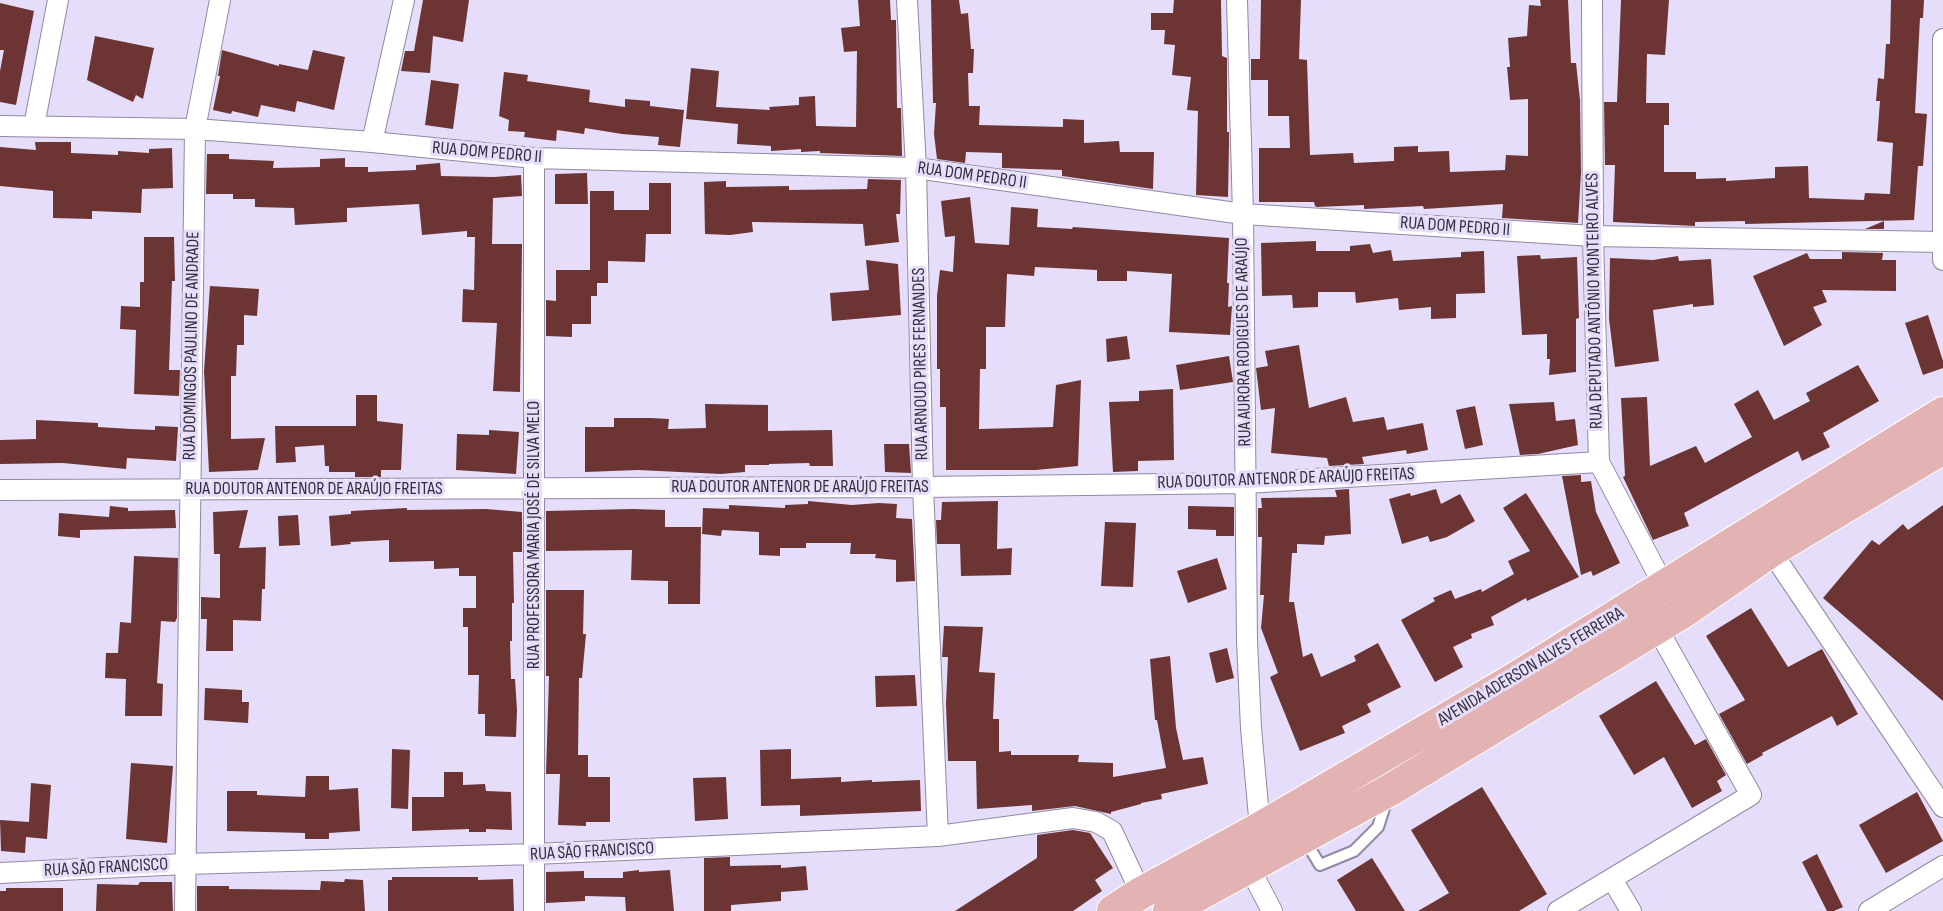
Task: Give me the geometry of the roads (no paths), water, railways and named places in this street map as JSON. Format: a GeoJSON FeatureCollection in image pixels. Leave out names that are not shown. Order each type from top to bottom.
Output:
{"type":"FeatureCollection","features":[{"type":"Feature","properties":{"kind":"main road","name":"AVENIDA ADERSON ALVES FERREIRA"},"geometry":{"type":"LineString","coordinates":[[1113,911],[1509,682],[1943,413]]}},
{"type":"Feature","properties":{"kind":"main road","name":"AVENIDA ADERSON ALVES FERREIRA"},"geometry":{"type":"LineString","coordinates":[[1169,911],[1390,790],[1683,612],[1771,551],[1943,448]]}},
{"type":"Feature","properties":{"kind":"street"},"geometry":{"type":"LineString","coordinates":[[34,126],[58,0]]}},
{"type":"Feature","properties":{"kind":"street","name":"RUA DOMINGOS PAULINO DE ANDRADE"},"geometry":{"type":"LineString","coordinates":[[185,911],[195,129],[220,0]]}},
{"type":"Feature","properties":{"kind":"street"},"geometry":{"type":"LineString","coordinates":[[372,142],[404,0]]}},
{"type":"Feature","properties":{"kind":"street","name":"RUA ARNOUD PIRES FERNANDES"},"geometry":{"type":"LineString","coordinates":[[907,0],[916,168],[924,487],[938,836]]}},
{"type":"Feature","properties":{"kind":"street","name":"RUA AURORA RODIGUES DE ARAÚJO"},"geometry":{"type":"LineString","coordinates":[[1237,0],[1243,214],[1251,728],[1260,828]]}},
{"type":"Feature","properties":{"kind":"street","name":"RUA DEPUTADO ANTÔNIO MONTEIRO ALVES"},"geometry":{"type":"LineString","coordinates":[[1592,0],[1593,236],[1599,462],[1664,586]]}},
{"type":"Feature","properties":{"kind":"street"},"geometry":{"type":"LineString","coordinates":[[1942,248],[1943,39]]}},
{"type":"Feature","properties":{"kind":"street","name":"RUA DOM PEDRO II"},"geometry":{"type":"LineString","coordinates":[[0,126],[195,129],[372,142],[534,158],[916,168],[1243,214],[1593,236],[1942,248]]}},
{"type":"Feature","properties":{"kind":"street","name":"RUA PROFESSORA MARIA JOSÉ DE SILVA MELO"},"geometry":{"type":"LineString","coordinates":[[534,158],[534,911]]}},
{"type":"Feature","properties":{"kind":"street","name":"RUA DOUTOR ANTENOR DE ARAÚJO FREITAS"},"geometry":{"type":"LineString","coordinates":[[0,490],[924,487],[1246,483],[1599,462]]}},
{"type":"Feature","properties":{"kind":"street"},"geometry":{"type":"LineString","coordinates":[[1771,551],[1943,807]]}},
{"type":"Feature","properties":{"kind":"street"},"geometry":{"type":"LineString","coordinates":[[1558,911],[1751,795],[1657,628]]}},
{"type":"Feature","properties":{"kind":"street","name":"RUA SÃO FRANCISCO"},"geometry":{"type":"LineString","coordinates":[[0,873],[185,864],[534,854],[938,836],[1073,818],[1096,822],[1112,831],[1141,893]]}},
{"type":"Feature","properties":{"kind":"street"},"geometry":{"type":"LineString","coordinates":[[1869,911],[1943,866]]}},
{"type":"Feature","properties":{"kind":"street"},"geometry":{"type":"LineString","coordinates":[[1249,867],[1272,911]]}},
{"type":"Feature","properties":{"kind":"street"},"geometry":{"type":"LineString","coordinates":[[1612,879],[1631,911]]}}]}
